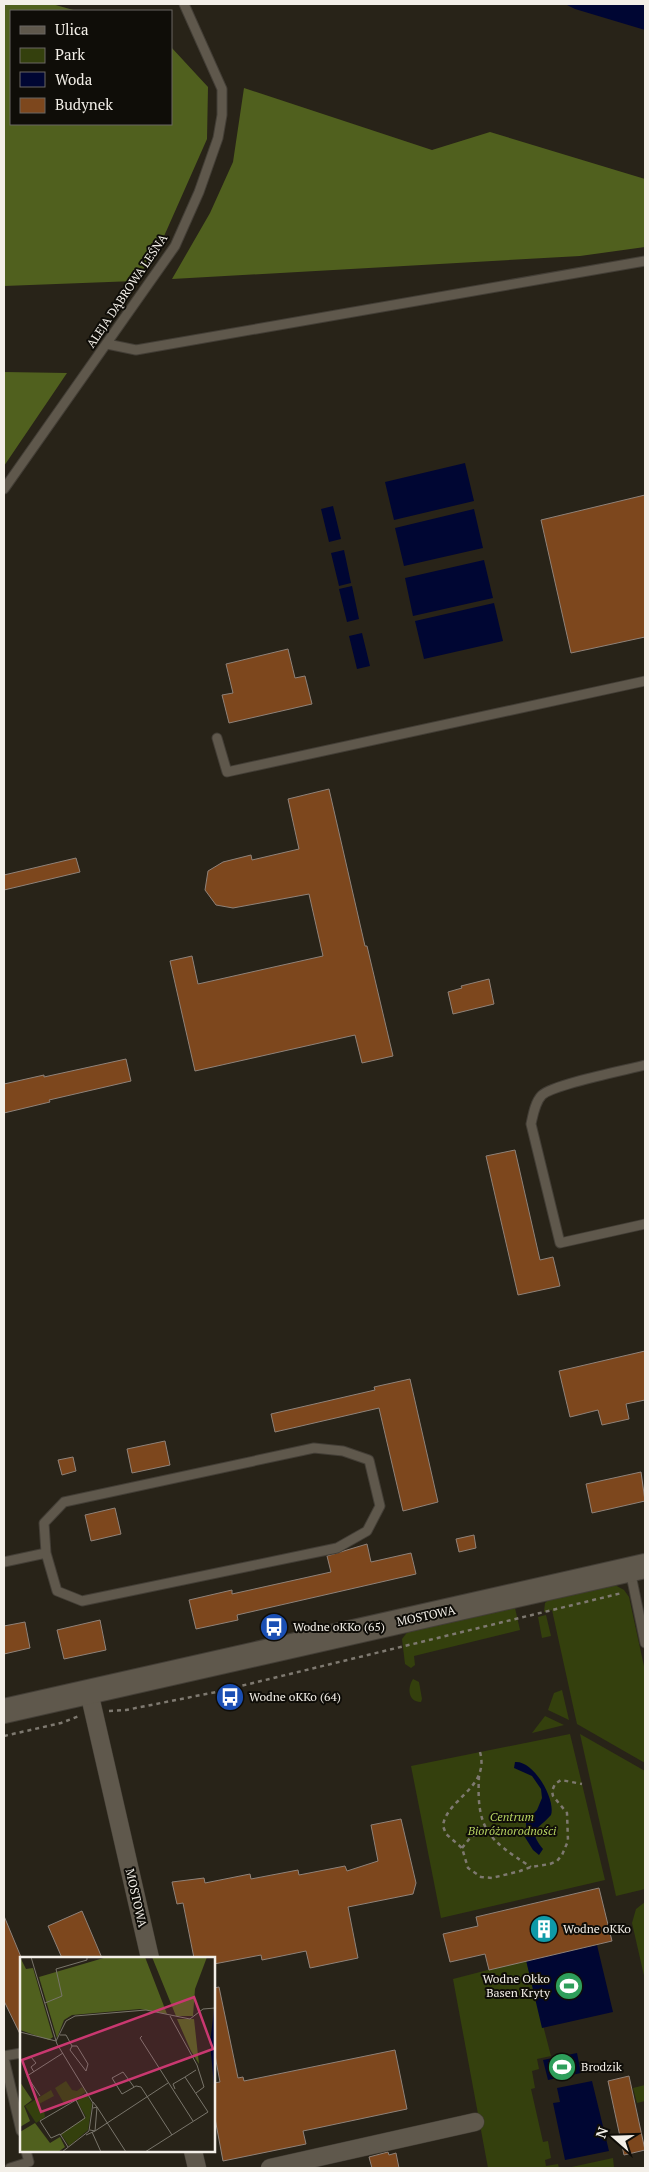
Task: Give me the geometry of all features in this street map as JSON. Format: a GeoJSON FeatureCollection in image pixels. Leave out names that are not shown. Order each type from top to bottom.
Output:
{"type":"FeatureCollection","features":[{"type":"Feature","properties":{"kind":"street","name":"MOSTOWA"},"geometry":{"type":"LineString","coordinates":[[4,1711],[91,1702],[636,1575]]}},
{"type":"Feature","properties":{"kind":"street","name":"MOSTOWA"},"geometry":{"type":"LineString","coordinates":[[91,1702],[150,1957]]}},
{"type":"Feature","properties":{"kind":"street"},"geometry":{"type":"LineString","coordinates":[[270,2168],[475,2122]]}},
{"type":"Feature","properties":{"kind":"street"},"geometry":{"type":"LineString","coordinates":[[193,2152],[196,2168]]}},
{"type":"Feature","properties":{"kind":"lane","name":"ALEJA DĄBROWA LEŚNA"},"geometry":{"type":"LineString","coordinates":[[4,489],[175,246],[199,192],[218,138],[222,115],[222,89],[184,4]]}},
{"type":"Feature","properties":{"kind":"lane"},"geometry":{"type":"LineString","coordinates":[[107,344],[136,350],[645,261]]}},
{"type":"Feature","properties":{"kind":"lane"},"geometry":{"type":"LineString","coordinates":[[217,738],[227,772],[645,681]]}},
{"type":"Feature","properties":{"kind":"lane"},"geometry":{"type":"LineString","coordinates":[[645,1066],[556,1088],[541,1096],[533,1111],[531,1124],[560,1243],[645,1224]]}},
{"type":"Feature","properties":{"kind":"lane"},"geometry":{"type":"LineString","coordinates":[[314,1448],[343,1450],[369,1460],[380,1506],[366,1531],[337,1548],[82,1601],[57,1591],[46,1553],[44,1523],[64,1502],[314,1448]]}},
{"type":"Feature","properties":{"kind":"lane"},"geometry":{"type":"LineString","coordinates":[[4,1562],[46,1553]]}},
{"type":"Feature","properties":{"kind":"lane"},"geometry":{"type":"LineString","coordinates":[[636,1575],[645,1643]]}},
{"type":"Feature","properties":{"kind":"lane"},"geometry":{"type":"LineString","coordinates":[[20,2053],[4,2057],[20,2128]]}},
{"type":"Feature","properties":{"kind":"lane"},"geometry":{"type":"LineString","coordinates":[[10,2168],[28,2162],[26,2152]]}},
{"type":"Feature","properties":{"kind":"path"},"geometry":{"type":"LineString","coordinates":[[4,1736],[62,1723],[91,1702],[126,1710],[216,1692],[393,1648],[636,1575]]}},
{"type":"Feature","properties":{"kind":"path"},"geometry":{"type":"LineString","coordinates":[[480,1752],[482,1760],[480,1807],[485,1828],[498,1845],[531,1867]]}},
{"type":"Feature","properties":{"kind":"path"},"geometry":{"type":"LineString","coordinates":[[480,1773],[443,1820],[443,1826],[446,1834],[462,1848],[465,1864],[470,1871],[481,1877],[492,1878],[557,1861],[565,1851],[568,1841],[567,1813],[552,1794],[555,1784],[565,1780],[582,1784]]}},
{"type":"Feature","properties":{"kind":"path"},"geometry":{"type":"LineString","coordinates":[[462,1848],[470,1838],[485,1828]]}},
{"type":"Feature","properties":{"kind":"green space"},"geometry":{"type":"Polygon","coordinates":[[[4,4],[52,4],[73,10],[10,10],[10,125],[172,125],[172,48],[208,87],[207,139],[161,243],[135,281],[4,286],[4,4]]]}},
{"type":"Feature","properties":{"kind":"green space"},"geometry":{"type":"Polygon","coordinates":[[[244,88],[432,150],[490,132],[645,179],[645,247],[580,256],[172,279],[210,213],[233,162],[244,88]]]}},
{"type":"Feature","properties":{"kind":"green space"},"geometry":{"type":"Polygon","coordinates":[[[4,372],[67,373],[4,466],[4,372]]]}},
{"type":"Feature","properties":{"kind":"green space"},"geometry":{"type":"Polygon","coordinates":[[[613,1584],[624,1590],[629,1597],[645,1671],[645,1763],[577,1724],[552,1610],[544,1612],[545,1603],[553,1596],[613,1584]]]}},
{"type":"Feature","properties":{"kind":"green space"},"geometry":{"type":"Polygon","coordinates":[[[515,1608],[520,1630],[414,1656],[415,1665],[411,1668],[405,1664],[402,1639],[409,1630],[515,1608]]]}},
{"type":"Feature","properties":{"kind":"green space"},"geometry":{"type":"Polygon","coordinates":[[[546,1615],[551,1636],[542,1638],[538,1617],[546,1615]]]}},
{"type":"Feature","properties":{"kind":"green space"},"geometry":{"type":"Polygon","coordinates":[[[413,1679],[419,1682],[421,1702],[413,1700],[411,1697],[409,1690],[413,1679]]]}},
{"type":"Feature","properties":{"kind":"green space"},"geometry":{"type":"Polygon","coordinates":[[[562,1690],[569,1720],[548,1710],[554,1693],[562,1690]]]}},
{"type":"Feature","properties":{"kind":"green space"},"geometry":{"type":"Polygon","coordinates":[[[545,1716],[564,1725],[532,1733],[545,1716]]]}},
{"type":"Feature","properties":{"kind":"green space","name":"Centrum Bioróżnorodności"},"geometry":{"type":"Polygon","coordinates":[[[570,1734],[605,1880],[441,1918],[411,1766],[570,1734]]]}},
{"type":"Feature","properties":{"kind":"green space"},"geometry":{"type":"Polygon","coordinates":[[[580,1734],[645,1771],[645,1889],[616,1896],[580,1734]]]}},
{"type":"Feature","properties":{"kind":"green space"},"geometry":{"type":"Polygon","coordinates":[[[645,1902],[645,1980],[632,1923],[636,1909],[645,1902]]]}},
{"type":"Feature","properties":{"kind":"green space"},"geometry":{"type":"Polygon","coordinates":[[[526,1960],[551,2056],[537,2059],[539,2069],[532,2071],[535,2088],[531,2089],[543,2142],[548,2141],[551,2158],[545,2160],[546,2166],[558,2164],[559,2168],[488,2168],[453,1979],[526,1960]]]}},
{"type":"Feature","properties":{"kind":"green space"},"geometry":{"type":"Polygon","coordinates":[[[645,2085],[645,2101],[637,2103],[633,2088],[645,2085]]]}},
{"type":"Feature","properties":{"kind":"green space"},"geometry":{"type":"Polygon","coordinates":[[[613,2158],[614,2168],[567,2168],[613,2158]]]}},
{"type":"Feature","properties":{"kind":"water"},"geometry":{"type":"Polygon","coordinates":[[[565,4],[645,4],[645,30],[575,9],[565,4]]]}},
{"type":"Feature","properties":{"kind":"water"},"geometry":{"type":"Polygon","coordinates":[[[465,463],[474,501],[394,520],[385,482],[465,463]]]}},
{"type":"Feature","properties":{"kind":"water"},"geometry":{"type":"Polygon","coordinates":[[[333,506],[341,539],[329,542],[321,509],[333,506]]]}},
{"type":"Feature","properties":{"kind":"water"},"geometry":{"type":"Polygon","coordinates":[[[474,509],[483,548],[404,566],[395,528],[474,509]]]}},
{"type":"Feature","properties":{"kind":"water"},"geometry":{"type":"Polygon","coordinates":[[[344,550],[351,583],[339,586],[331,553],[344,550]]]}},
{"type":"Feature","properties":{"kind":"water"},"geometry":{"type":"Polygon","coordinates":[[[484,560],[493,598],[413,616],[405,578],[484,560]]]}},
{"type":"Feature","properties":{"kind":"water"},"geometry":{"type":"Polygon","coordinates":[[[352,586],[359,619],[347,622],[339,589],[352,586]]]}},
{"type":"Feature","properties":{"kind":"water"},"geometry":{"type":"Polygon","coordinates":[[[494,603],[503,641],[424,659],[415,621],[494,603]]]}},
{"type":"Feature","properties":{"kind":"water"},"geometry":{"type":"Polygon","coordinates":[[[362,633],[370,666],[357,669],[349,636],[362,633]]]}},
{"type":"Feature","properties":{"kind":"water"},"geometry":{"type":"Polygon","coordinates":[[[515,1762],[529,1767],[536,1774],[547,1791],[550,1800],[551,1815],[535,1833],[543,1849],[539,1855],[533,1850],[523,1834],[526,1829],[526,1821],[537,1810],[542,1798],[541,1789],[532,1776],[514,1768],[515,1762]]]}},
{"type":"Feature","properties":{"kind":"water","name":"Wodne Okko Basen Kryty"},"geometry":{"type":"Polygon","coordinates":[[[597,1945],[613,2012],[542,2028],[526,1960],[597,1945]]]}},
{"type":"Feature","properties":{"kind":"water","name":"Brodzik"},"geometry":{"type":"Polygon","coordinates":[[[577,2053],[581,2073],[548,2080],[543,2060],[577,2053]]]}},
{"type":"Feature","properties":{"kind":"water"},"geometry":{"type":"Polygon","coordinates":[[[592,2081],[609,2151],[565,2160],[553,2103],[560,2102],[557,2088],[592,2081]]]}},
{"type":"Feature","properties":{"kind":"building"},"geometry":{"type":"Polygon","coordinates":[[[645,495],[645,637],[571,653],[541,520],[645,495]]]}},
{"type":"Feature","properties":{"kind":"building"},"geometry":{"type":"Polygon","coordinates":[[[288,649],[295,678],[305,676],[312,704],[229,723],[222,695],[233,693],[226,664],[288,649]]]}},
{"type":"Feature","properties":{"kind":"building"},"geometry":{"type":"Polygon","coordinates":[[[329,789],[365,946],[367,946],[393,1056],[362,1063],[355,1035],[195,1071],[170,961],[192,956],[198,984],[323,956],[309,894],[233,908],[216,905],[205,890],[208,871],[223,862],[251,855],[252,860],[299,849],[288,799],[329,789]]]}},
{"type":"Feature","properties":{"kind":"building"},"geometry":{"type":"Polygon","coordinates":[[[76,858],[80,872],[4,890],[4,875],[76,858]]]}},
{"type":"Feature","properties":{"kind":"building"},"geometry":{"type":"Polygon","coordinates":[[[489,979],[494,1004],[453,1014],[448,992],[462,988],[461,986],[489,979]]]}},
{"type":"Feature","properties":{"kind":"building"},"geometry":{"type":"Polygon","coordinates":[[[126,1059],[131,1081],[49,1100],[50,1102],[4,1113],[4,1084],[126,1059]]]}},
{"type":"Feature","properties":{"kind":"building"},"geometry":{"type":"Polygon","coordinates":[[[515,1150],[540,1260],[553,1257],[560,1286],[518,1295],[486,1156],[515,1150]]]}},
{"type":"Feature","properties":{"kind":"building"},"geometry":{"type":"Polygon","coordinates":[[[645,1351],[645,1400],[626,1404],[629,1419],[602,1425],[598,1410],[570,1417],[559,1371],[645,1351]]]}},
{"type":"Feature","properties":{"kind":"building"},"geometry":{"type":"Polygon","coordinates":[[[410,1379],[438,1502],[403,1511],[379,1408],[275,1432],[271,1414],[375,1390],[374,1387],[410,1379]]]}},
{"type":"Feature","properties":{"kind":"building"},"geometry":{"type":"Polygon","coordinates":[[[165,1441],[170,1465],[132,1473],[127,1449],[165,1441]]]}},
{"type":"Feature","properties":{"kind":"building"},"geometry":{"type":"Polygon","coordinates":[[[73,1457],[76,1471],[62,1475],[58,1460],[73,1457]]]}},
{"type":"Feature","properties":{"kind":"building"},"geometry":{"type":"Polygon","coordinates":[[[641,1472],[645,1501],[592,1513],[586,1484],[641,1472]]]}},
{"type":"Feature","properties":{"kind":"building"},"geometry":{"type":"Polygon","coordinates":[[[115,1508],[121,1534],[91,1541],[85,1515],[115,1508]]]}},
{"type":"Feature","properties":{"kind":"building"},"geometry":{"type":"Polygon","coordinates":[[[474,1535],[476,1548],[459,1552],[456,1539],[474,1535]]]}},
{"type":"Feature","properties":{"kind":"building"},"geometry":{"type":"Polygon","coordinates":[[[367,1544],[371,1562],[411,1553],[416,1574],[237,1615],[238,1620],[196,1629],[189,1600],[232,1590],[232,1594],[331,1572],[327,1556],[367,1544]]]}},
{"type":"Feature","properties":{"kind":"building"},"geometry":{"type":"Polygon","coordinates":[[[100,1620],[106,1650],[64,1659],[57,1630],[100,1620]]]}},
{"type":"Feature","properties":{"kind":"building"},"geometry":{"type":"Polygon","coordinates":[[[25,1622],[30,1648],[4,1654],[4,1626],[25,1622]]]}},
{"type":"Feature","properties":{"kind":"building"},"geometry":{"type":"Polygon","coordinates":[[[401,1819],[416,1883],[413,1894],[348,1907],[358,1958],[310,1968],[306,1951],[262,1960],[261,1955],[215,1964],[215,1957],[194,1957],[183,1903],[177,1904],[172,1882],[204,1878],[205,1883],[250,1874],[251,1879],[298,1870],[299,1875],[345,1866],[347,1871],[378,1861],[371,1825],[401,1819]]]}},
{"type":"Feature","properties":{"kind":"building","name":"Wodne oKKo"},"geometry":{"type":"Polygon","coordinates":[[[599,1888],[612,1941],[489,1970],[485,1954],[450,1962],[443,1934],[478,1926],[476,1917],[599,1888]]]}},
{"type":"Feature","properties":{"kind":"building"},"geometry":{"type":"Polygon","coordinates":[[[82,1911],[102,1957],[62,1957],[48,1926],[82,1911]]]}},
{"type":"Feature","properties":{"kind":"building"},"geometry":{"type":"Polygon","coordinates":[[[4,1916],[21,1957],[20,2034],[4,2001],[4,1916]]]}},
{"type":"Feature","properties":{"kind":"building"},"geometry":{"type":"Polygon","coordinates":[[[219,1987],[238,2078],[243,2077],[244,2081],[395,2050],[407,2109],[303,2131],[306,2144],[223,2161],[215,2118],[215,2083],[220,2082],[215,2055],[215,1988],[219,1987]]]}},
{"type":"Feature","properties":{"kind":"building"},"geometry":{"type":"Polygon","coordinates":[[[629,2076],[645,2150],[624,2155],[608,2081],[629,2076]]]}},
{"type":"Feature","properties":{"kind":"building"},"geometry":{"type":"Polygon","coordinates":[[[388,2152],[389,2155],[396,2153],[399,2168],[372,2168],[369,2157],[388,2152]]]}},
{"type":"Feature","properties":{"kind":"place","name":"Wodne oKKo (65)"},"geometry":{"type":"Point","coordinates":[274,1627]}},
{"type":"Feature","properties":{"kind":"place","name":"Wodne oKKo (64)"},"geometry":{"type":"Point","coordinates":[230,1697]}},
{"type":"Feature","properties":{"kind":"place","name":"Wodne oKKo"},"geometry":{"type":"Point","coordinates":[544,1929]}},
{"type":"Feature","properties":{"kind":"place","name":"Wodne Okko Basen Kryty"},"geometry":{"type":"Point","coordinates":[569,1986]}},
{"type":"Feature","properties":{"kind":"place","name":"Brodzik"},"geometry":{"type":"Point","coordinates":[562,2067]}}]}
